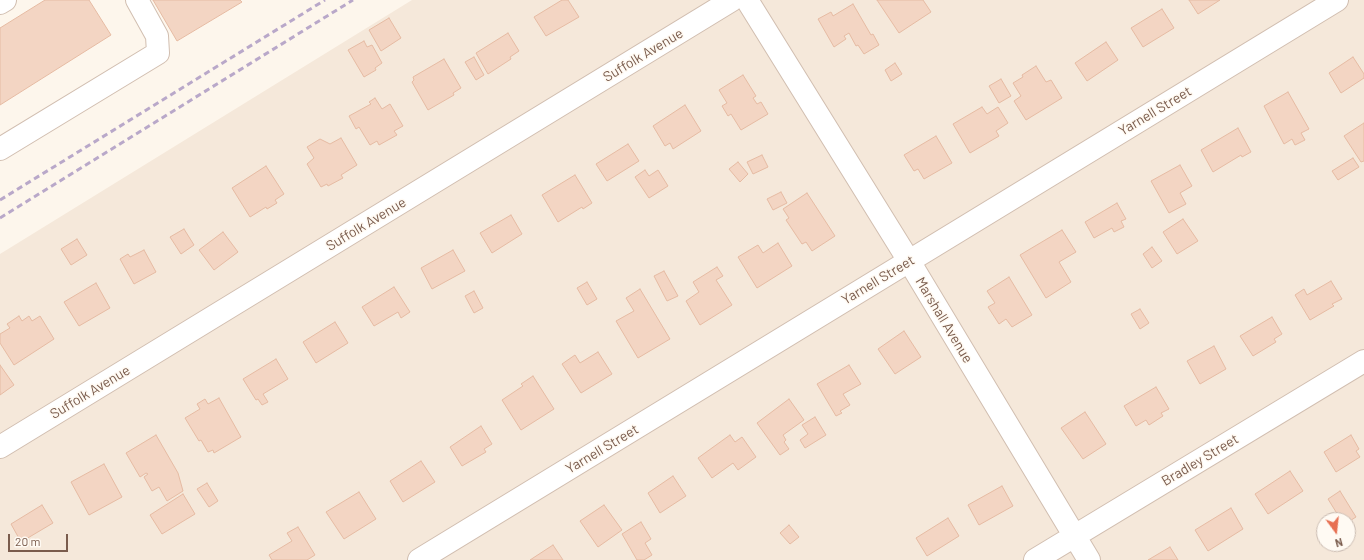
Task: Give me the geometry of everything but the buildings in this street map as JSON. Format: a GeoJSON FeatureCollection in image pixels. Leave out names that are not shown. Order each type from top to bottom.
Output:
{"type":"FeatureCollection","features":[{"type":"Feature","properties":{"kind":"street"},"geometry":{"type":"LineString","coordinates":[[0,3],[5,0]]}},
{"type":"Feature","properties":{"kind":"street"},"geometry":{"type":"LineString","coordinates":[[0,149],[158,53],[157,36],[137,0]]}},
{"type":"Feature","properties":{"kind":"street","name":"Suffolk Avenue"},"geometry":{"type":"LineString","coordinates":[[0,447],[732,0]]}},
{"type":"Feature","properties":{"kind":"street","name":"Marshall Avenue"},"geometry":{"type":"LineString","coordinates":[[747,0],[909,261],[1089,560]]}},
{"type":"Feature","properties":{"kind":"street","name":"Yarnell Street"},"geometry":{"type":"LineString","coordinates":[[419,560],[1337,0]]}},
{"type":"Feature","properties":{"kind":"street","name":"Bradley Street"},"geometry":{"type":"LineString","coordinates":[[1035,560],[1364,361]]}},
{"type":"Feature","properties":{"kind":"shaded area"},"geometry":{"type":"Polygon","coordinates":[[[412,0],[1364,0],[1364,560],[0,560],[0,254],[412,0]]]}},
{"type":"Feature","properties":{"kind":"railway"},"geometry":{"type":"LineString","coordinates":[[0,200],[325,0]]}},
{"type":"Feature","properties":{"kind":"railway"},"geometry":{"type":"LineString","coordinates":[[0,218],[353,0]]}}]}
